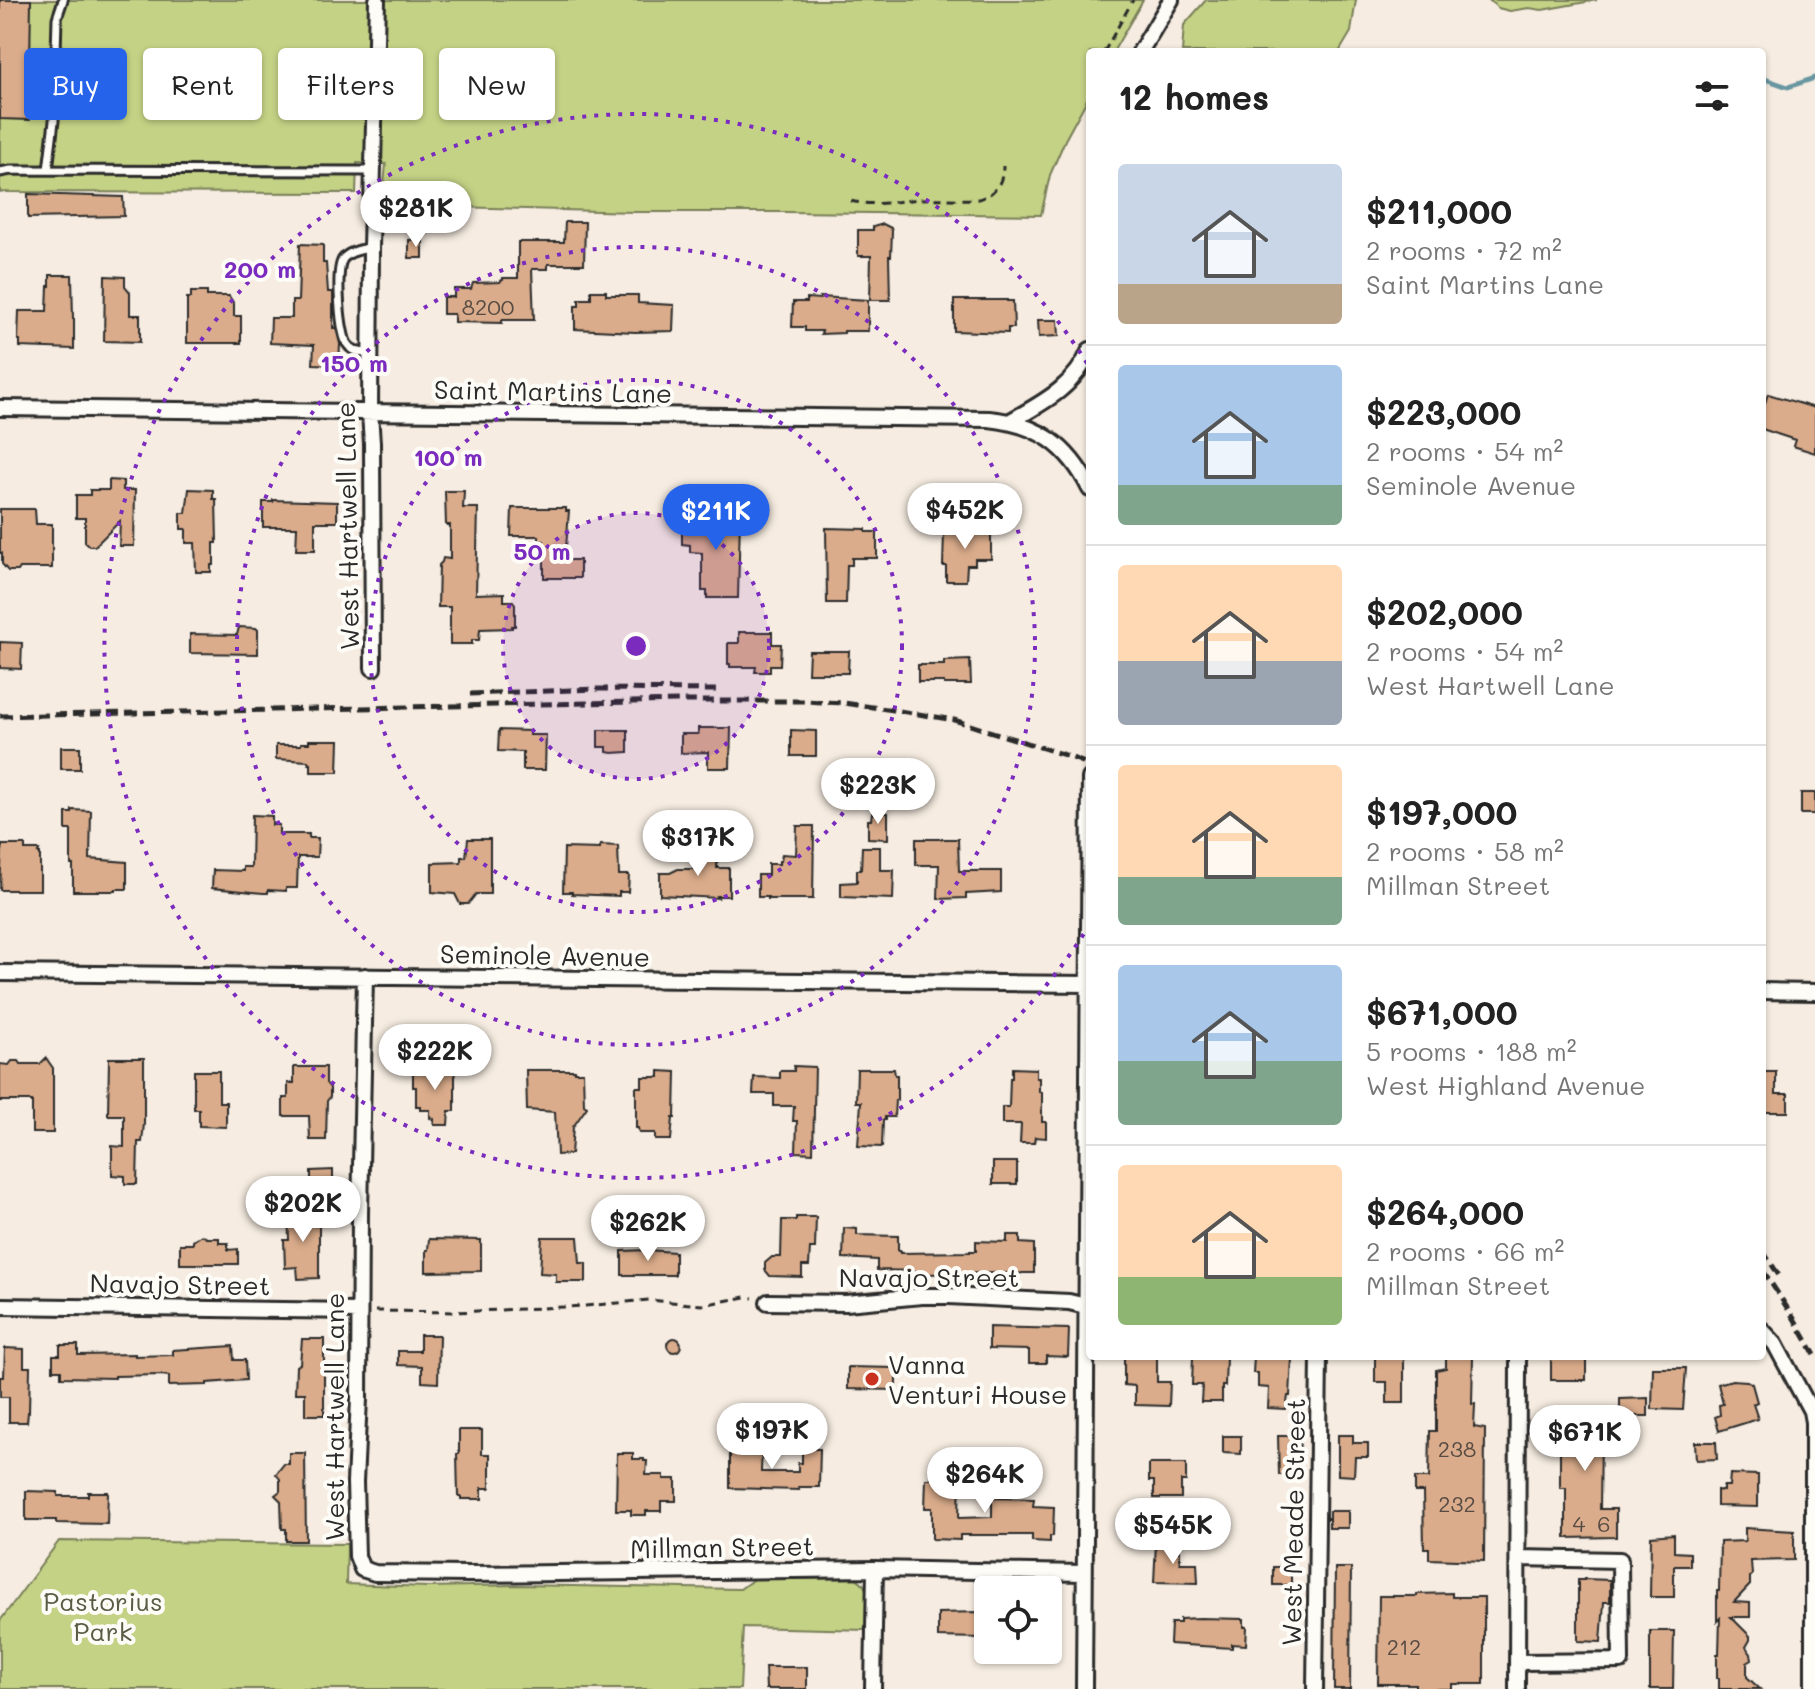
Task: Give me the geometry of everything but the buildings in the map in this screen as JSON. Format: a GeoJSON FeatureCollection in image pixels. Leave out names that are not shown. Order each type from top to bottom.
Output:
{"type":"FeatureCollection","features":[{"type":"Feature","properties":{"kind":"street","name":"West Hartwell Lane"},"geometry":{"type":"LineString","coordinates":[[373,668],[370,413],[377,0]]}},
{"type":"Feature","properties":{"kind":"street"},"geometry":{"type":"LineString","coordinates":[[1142,48],[1171,0]]}},
{"type":"Feature","properties":{"kind":"street"},"geometry":{"type":"LineString","coordinates":[[1009,422],[1060,391],[1086,358]]}},
{"type":"Feature","properties":{"kind":"street","name":"Saint Martins Lane"},"geometry":{"type":"LineString","coordinates":[[0,408],[989,419],[1037,431],[1074,461],[1086,480]]}},
{"type":"Feature","properties":{"kind":"street","name":"Seminole Avenue"},"geometry":{"type":"LineString","coordinates":[[0,973],[1086,984]]}},
{"type":"Feature","properties":{"kind":"street","name":"West Hartwell Lane"},"geometry":{"type":"LineString","coordinates":[[362,1569],[357,1556],[356,1533],[365,976]]}},
{"type":"Feature","properties":{"kind":"street"},"geometry":{"type":"LineString","coordinates":[[1766,991],[1815,992]]}},
{"type":"Feature","properties":{"kind":"street","name":"Navajo Street"},"geometry":{"type":"LineString","coordinates":[[768,1302],[846,1303],[949,1296],[1069,1302],[1086,1306]]}},
{"type":"Feature","properties":{"kind":"street","name":"Navajo Street"},"geometry":{"type":"LineString","coordinates":[[0,1306],[359,1311]]}},
{"type":"Feature","properties":{"kind":"street"},"geometry":{"type":"LineString","coordinates":[[1766,1334],[1775,1344],[1811,1411],[1813,1422],[1813,1689]]}},
{"type":"Feature","properties":{"kind":"street"},"geometry":{"type":"LineString","coordinates":[[1084,1689],[1087,1360]]}},
{"type":"Feature","properties":{"kind":"street","name":"West Meade Street"},"geometry":{"type":"LineString","coordinates":[[1315,1689],[1319,1360]]}},
{"type":"Feature","properties":{"kind":"street"},"geometry":{"type":"LineString","coordinates":[[1517,1689],[1518,1360]]}},
{"type":"Feature","properties":{"kind":"street"},"geometry":{"type":"LineString","coordinates":[[1518,1558],[1620,1560],[1621,1661],[1518,1662]]}},
{"type":"Feature","properties":{"kind":"street","name":"Millman Street"},"geometry":{"type":"LineString","coordinates":[[362,1569],[375,1573],[469,1574],[875,1569],[1083,1573]]}},
{"type":"Feature","properties":{"kind":"street"},"geometry":{"type":"LineString","coordinates":[[873,1689],[875,1569]]}},
{"type":"Feature","properties":{"kind":"lane"},"geometry":{"type":"LineString","coordinates":[[48,170],[54,121],[57,18],[63,0]]}},
{"type":"Feature","properties":{"kind":"lane"},"geometry":{"type":"LineString","coordinates":[[0,172],[374,171]]}},
{"type":"Feature","properties":{"kind":"lane"},"geometry":{"type":"LineString","coordinates":[[371,248],[350,253],[342,259],[339,294],[343,335],[347,344],[355,351],[371,354]]}},
{"type":"Feature","properties":{"kind":"path"},"geometry":{"type":"LineString","coordinates":[[1106,48],[1133,0]]}},
{"type":"Feature","properties":{"kind":"path"},"geometry":{"type":"LineString","coordinates":[[851,201],[861,204],[979,199],[994,191],[1003,176],[1003,166]]}},
{"type":"Feature","properties":{"kind":"path"},"geometry":{"type":"LineString","coordinates":[[373,188],[418,191]]}},
{"type":"Feature","properties":{"kind":"path"},"geometry":{"type":"LineString","coordinates":[[359,1311],[456,1312],[649,1300],[702,1305],[746,1297],[768,1302]]}},
{"type":"Feature","properties":{"kind":"green space"},"geometry":{"type":"Polygon","coordinates":[[[0,0],[1143,0],[1115,48],[1086,48],[1086,101],[1050,175],[1041,215],[634,212],[382,205],[386,164],[357,163],[356,193],[0,192],[0,0]]]}},
{"type":"Feature","properties":{"kind":"green space"},"geometry":{"type":"Polygon","coordinates":[[[1206,0],[1356,0],[1351,32],[1341,48],[1182,48],[1184,25],[1206,0]]]}},
{"type":"Feature","properties":{"kind":"green space"},"geometry":{"type":"Polygon","coordinates":[[[1489,0],[1597,0],[1542,10],[1529,8],[1510,11],[1498,8],[1489,0]]]}},
{"type":"Feature","properties":{"kind":"green space","name":"Pastorius Park"},"geometry":{"type":"Polygon","coordinates":[[[59,1541],[347,1544],[346,1584],[740,1589],[754,1579],[856,1578],[862,1582],[867,1594],[867,1630],[743,1627],[740,1689],[0,1689],[0,1621],[59,1541]]]}},
{"type":"Feature","properties":{"kind":"waterway"},"geometry":{"type":"LineString","coordinates":[[1766,79],[1788,87],[1815,78]]}},
{"type":"Feature","properties":{"kind":"railway"},"geometry":{"type":"LineString","coordinates":[[470,694],[597,689],[718,690]]}},
{"type":"Feature","properties":{"kind":"railway"},"geometry":{"type":"LineString","coordinates":[[0,716],[804,701],[844,703],[954,720],[1086,763]]}},
{"type":"Feature","properties":{"kind":"railway"},"geometry":{"type":"LineString","coordinates":[[1766,1256],[1780,1277]]}},
{"type":"Feature","properties":{"kind":"railway"},"geometry":{"type":"LineString","coordinates":[[1766,1275],[1815,1355]]}},
{"type":"Feature","properties":{"kind":"place","name":"Vanna Venturi House"},"geometry":{"type":"Point","coordinates":[872,1379]}}]}
